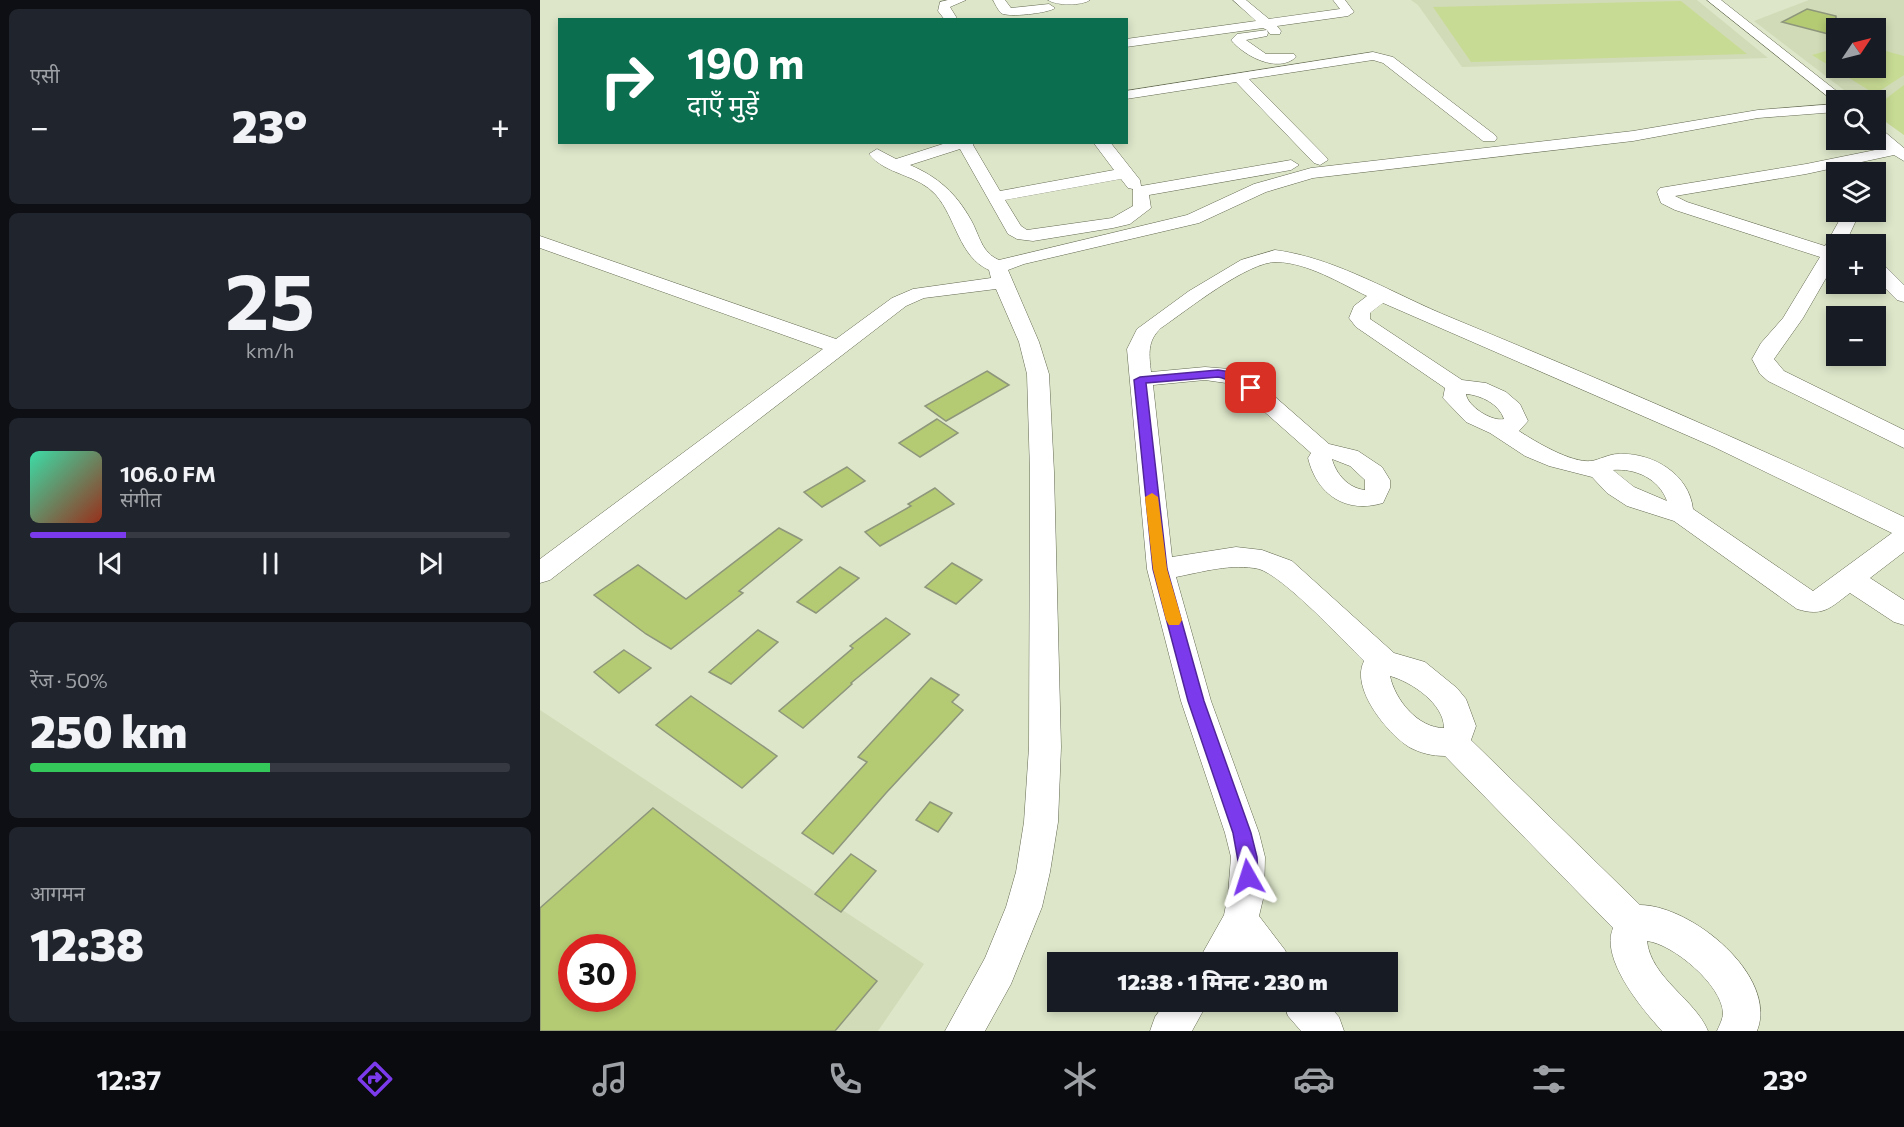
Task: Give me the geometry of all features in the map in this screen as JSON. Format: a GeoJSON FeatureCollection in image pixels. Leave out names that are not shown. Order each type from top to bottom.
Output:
{"type":"FeatureCollection","features":[{"type":"Feature","properties":{"kind":"street"},"geometry":{"type":"LineString","coordinates":[[950,18],[944,11],[944,5],[960,0]]}},
{"type":"Feature","properties":{"kind":"street"},"geometry":{"type":"LineString","coordinates":[[999,0],[1009,12],[1084,0]]}},
{"type":"Feature","properties":{"kind":"street"},"geometry":{"type":"LineString","coordinates":[[1239,0],[1309,60]]}},
{"type":"Feature","properties":{"kind":"street"},"geometry":{"type":"LineString","coordinates":[[1340,0],[1348,12],[1278,34],[1242,37],[1238,40],[1254,56],[1267,59],[1382,57],[1490,138]]}},
{"type":"Feature","properties":{"kind":"street"},"geometry":{"type":"LineString","coordinates":[[1713,0],[1828,90]]}},
{"type":"Feature","properties":{"kind":"street"},"geometry":{"type":"LineString","coordinates":[[1054,3],[1058,18]]}},
{"type":"Feature","properties":{"kind":"street"},"geometry":{"type":"LineString","coordinates":[[1128,43],[1278,34]]}},
{"type":"Feature","properties":{"kind":"street"},"geometry":{"type":"LineString","coordinates":[[1128,95],[1239,77],[1309,60]]}},
{"type":"Feature","properties":{"kind":"street"},"geometry":{"type":"LineString","coordinates":[[1239,77],[1320,160]]}},
{"type":"Feature","properties":{"kind":"street"},"geometry":{"type":"LineString","coordinates":[[540,573],[909,296],[1000,275],[1018,260],[1193,219],[1260,188],[1311,173],[1633,136],[1746,116],[1826,109]]}},
{"type":"Feature","properties":{"kind":"street"},"geometry":{"type":"LineString","coordinates":[[1140,191],[1209,177],[1320,160],[1490,138],[1638,125]]}},
{"type":"Feature","properties":{"kind":"street"},"geometry":{"type":"LineString","coordinates":[[1886,140],[1902,154]]}},
{"type":"Feature","properties":{"kind":"street"},"geometry":{"type":"LineString","coordinates":[[910,144],[877,154],[894,165],[933,183],[941,190],[962,221],[975,254],[1000,275],[1029,342],[1038,374],[1042,472],[1045,747],[1041,822],[1033,872],[1024,907],[998,971],[964,1031]]}},
{"type":"Feature","properties":{"kind":"street"},"geometry":{"type":"LineString","coordinates":[[894,165],[962,144]]}},
{"type":"Feature","properties":{"kind":"street"},"geometry":{"type":"LineString","coordinates":[[966,144],[1014,230],[1023,235],[1033,236],[1124,220],[1142,208],[1140,191],[1103,144]]}},
{"type":"Feature","properties":{"kind":"street"},"geometry":{"type":"LineString","coordinates":[[1886,166],[1902,154]]}},
{"type":"Feature","properties":{"kind":"street"},"geometry":{"type":"LineString","coordinates":[[1826,242],[1681,206],[1667,199],[1666,192],[1902,154]]}},
{"type":"Feature","properties":{"kind":"street"},"geometry":{"type":"LineString","coordinates":[[994,197],[1125,173]]}},
{"type":"Feature","properties":{"kind":"street"},"geometry":{"type":"LineString","coordinates":[[540,242],[839,347]]}},
{"type":"Feature","properties":{"kind":"street"},"geometry":{"type":"LineString","coordinates":[[1222,952],[1240,921],[1248,877],[1246,849],[1196,701],[1160,569],[1138,348],[1144,333],[1154,324],[1261,258],[1280,256],[1302,261],[1695,428],[1904,528]]}},
{"type":"Feature","properties":{"kind":"street"},"geometry":{"type":"LineString","coordinates":[[1826,266],[1791,321],[1766,352],[1763,359],[1764,365],[1776,376],[1904,440]]}},
{"type":"Feature","properties":{"kind":"street"},"geometry":{"type":"LineString","coordinates":[[1886,278],[1904,296]]}},
{"type":"Feature","properties":{"kind":"street"},"geometry":{"type":"LineString","coordinates":[[1380,296],[1361,310],[1359,318],[1456,386],[1454,394],[1459,405],[1479,421],[1497,427],[1556,461],[1573,467],[1600,470],[1602,465],[1616,459],[1632,460],[1643,465],[1660,475],[1678,494],[1682,502],[1681,513],[1808,601],[1815,603],[1904,538]]}},
{"type":"Feature","properties":{"kind":"street"},"geometry":{"type":"LineString","coordinates":[[1140,380],[1218,373],[1233,376],[1246,384],[1324,452]]}},
{"type":"Feature","properties":{"kind":"street"},"geometry":{"type":"LineString","coordinates":[[1160,569],[1236,558],[1250,558],[1282,568],[1384,662],[1415,671],[1446,697],[1455,708],[1460,726],[1452,742]]}},
{"type":"Feature","properties":{"kind":"street"},"geometry":{"type":"LineString","coordinates":[[1850,579],[1904,614]]}},
{"type":"Feature","properties":{"kind":"street"},"geometry":{"type":"LineString","coordinates":[[1384,662],[1375,668],[1376,681],[1381,694],[1399,720],[1420,738],[1452,742],[1633,923]]}},
{"type":"Feature","properties":{"kind":"street"},"geometry":{"type":"LineString","coordinates":[[1240,921],[1264,952]]}},
{"type":"Feature","properties":{"kind":"street"},"geometry":{"type":"LineString","coordinates":[[1689,1031],[1672,1015],[1641,974],[1629,950],[1629,928],[1633,923],[1648,922],[1669,928],[1704,952],[1729,983],[1738,999],[1743,1014],[1736,1031]]}},
{"type":"Feature","properties":{"kind":"street"},"geometry":{"type":"LineString","coordinates":[[1169,1031],[1182,1012]]}},
{"type":"Feature","properties":{"kind":"street"},"geometry":{"type":"LineString","coordinates":[[1310,1012],[1325,1031]]}},
{"type":"Feature","properties":{"kind":"shaded area"},"geometry":{"type":"Polygon","coordinates":[[[1411,0],[1697,0],[1768,58],[1462,67],[1418,5],[1411,0]]]}},
{"type":"Feature","properties":{"kind":"shaded area"},"geometry":{"type":"Polygon","coordinates":[[[1809,0],[1904,0],[1904,135],[1886,122],[1886,90],[1844,90],[1828,78],[1886,78],[1886,18],[1826,18],[1826,76],[1754,21],[1809,0]]]}},
{"type":"Feature","properties":{"kind":"shaded area"},"geometry":{"type":"Polygon","coordinates":[[[540,710],[924,964],[878,1031],[540,1031],[540,710]]]}},
{"type":"Feature","properties":{"kind":"green space"},"geometry":{"type":"Polygon","coordinates":[[[1681,1],[1747,54],[1471,62],[1433,7],[1681,1]]]}},
{"type":"Feature","properties":{"kind":"green space"},"geometry":{"type":"Polygon","coordinates":[[[1826,51],[1826,64],[1812,55],[1826,51]]]}},
{"type":"Feature","properties":{"kind":"green space"},"geometry":{"type":"Polygon","coordinates":[[[1886,51],[1904,56],[1904,75],[1881,90],[1869,90],[1849,78],[1886,78],[1886,51]]]}},
{"type":"Feature","properties":{"kind":"green space"},"geometry":{"type":"Polygon","coordinates":[[[1904,85],[1904,135],[1886,122],[1886,99],[1904,85]]]}},
{"type":"Feature","properties":{"kind":"building"},"geometry":{"type":"Polygon","coordinates":[[[1807,9],[1836,16],[1836,18],[1826,18],[1826,33],[1782,22],[1807,9]]]}},
{"type":"Feature","properties":{"kind":"building"},"geometry":{"type":"Polygon","coordinates":[[[987,371],[1009,385],[946,421],[925,406],[987,371]]]}},
{"type":"Feature","properties":{"kind":"building"},"geometry":{"type":"Polygon","coordinates":[[[937,419],[958,433],[920,457],[899,443],[937,419]]]}},
{"type":"Feature","properties":{"kind":"building"},"geometry":{"type":"Polygon","coordinates":[[[847,467],[865,481],[822,507],[804,492],[847,467]]]}},
{"type":"Feature","properties":{"kind":"building"},"geometry":{"type":"Polygon","coordinates":[[[935,488],[954,504],[880,546],[865,532],[911,506],[908,504],[935,488]]]}},
{"type":"Feature","properties":{"kind":"building"},"geometry":{"type":"Polygon","coordinates":[[[779,528],[802,540],[739,591],[743,593],[671,649],[646,634],[594,595],[638,565],[686,599],[779,528]]]}},
{"type":"Feature","properties":{"kind":"building"},"geometry":{"type":"Polygon","coordinates":[[[952,563],[982,580],[956,604],[925,587],[952,563]]]}},
{"type":"Feature","properties":{"kind":"building"},"geometry":{"type":"Polygon","coordinates":[[[840,567],[859,578],[816,613],[797,602],[840,567]]]}},
{"type":"Feature","properties":{"kind":"building"},"geometry":{"type":"Polygon","coordinates":[[[886,618],[910,634],[851,683],[803,728],[779,711],[853,648],[850,646],[886,618]]]}},
{"type":"Feature","properties":{"kind":"building"},"geometry":{"type":"Polygon","coordinates":[[[758,630],[778,642],[731,684],[709,672],[758,630]]]}},
{"type":"Feature","properties":{"kind":"building"},"geometry":{"type":"Polygon","coordinates":[[[624,650],[651,668],[619,693],[594,672],[624,650]]]}},
{"type":"Feature","properties":{"kind":"building"},"geometry":{"type":"Polygon","coordinates":[[[931,678],[959,695],[952,702],[963,710],[833,854],[802,833],[867,762],[858,757],[931,678]]]}},
{"type":"Feature","properties":{"kind":"building"},"geometry":{"type":"Polygon","coordinates":[[[691,696],[777,756],[742,788],[656,725],[691,696]]]}},
{"type":"Feature","properties":{"kind":"building"},"geometry":{"type":"Polygon","coordinates":[[[930,802],[952,813],[938,832],[916,820],[930,802]]]}},
{"type":"Feature","properties":{"kind":"building"},"geometry":{"type":"Polygon","coordinates":[[[653,808],[877,981],[835,1031],[540,1031],[540,908],[653,808]]]}},
{"type":"Feature","properties":{"kind":"building"},"geometry":{"type":"Polygon","coordinates":[[[851,854],[876,871],[841,912],[815,894],[851,854]]]}},
{"type":"Feature","properties":{"kind":"slow traffic"},"geometry":{"type":"LineString","coordinates":[[1152,497],[1160,569],[1174,620]]}},
{"type":"Feature","properties":{"kind":"route"},"geometry":{"type":"LineString","coordinates":[[1248,877],[1248,857],[1242,833],[1196,701],[1160,569],[1140,380],[1218,373],[1241,379],[1251,388]]}}]}
